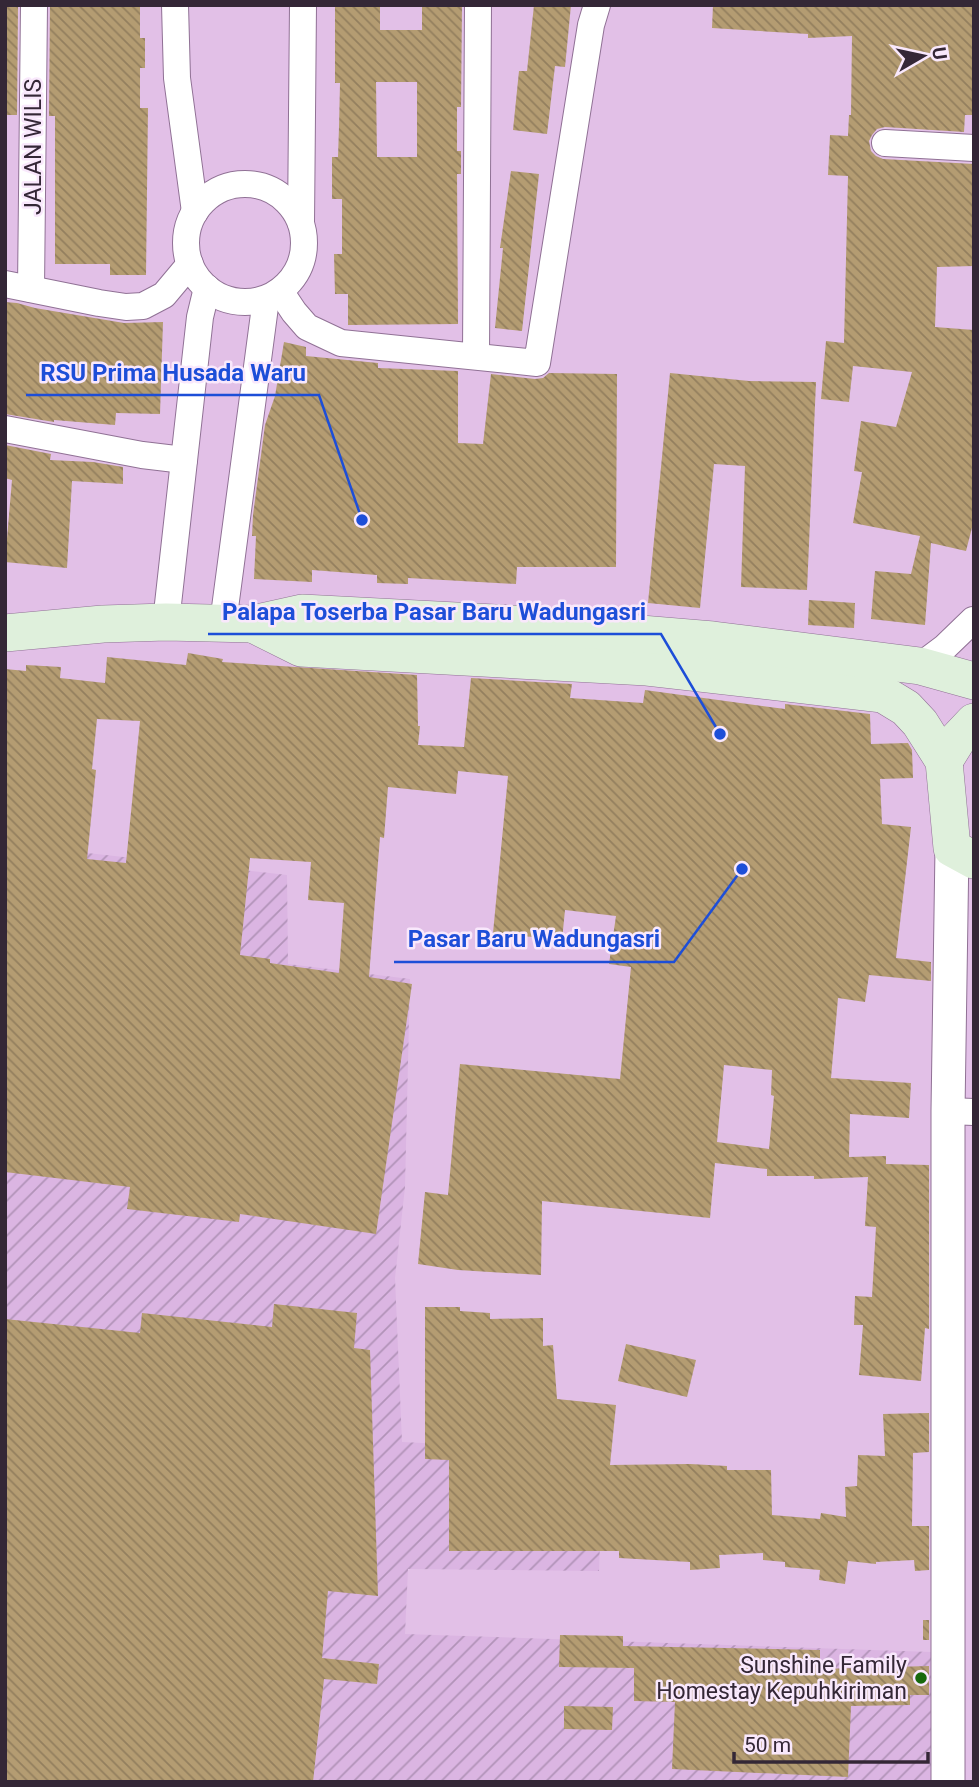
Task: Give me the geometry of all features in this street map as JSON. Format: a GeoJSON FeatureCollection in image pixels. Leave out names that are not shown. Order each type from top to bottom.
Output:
{"type":"FeatureCollection","features":[{"type":"Feature","properties":{"kind":"main road"},"geometry":{"type":"LineString","coordinates":[[5,633],[103,624],[238,624],[302,613],[532,625],[713,640],[920,666],[974,681]]}},
{"type":"Feature","properties":{"kind":"main road"},"geometry":{"type":"LineString","coordinates":[[238,624],[301,648],[647,667],[883,694],[906,708],[920,723],[944,761],[963,854]]}},
{"type":"Feature","properties":{"kind":"main road"},"geometry":{"type":"LineString","coordinates":[[944,761],[957,740],[974,722]]}},
{"type":"Feature","properties":{"kind":"street","name":"JALAN WILIS"},"geometry":{"type":"LineString","coordinates":[[18,287],[34,5]]}},
{"type":"Feature","properties":{"kind":"street"},"geometry":{"type":"LineString","coordinates":[[175,5],[177,78],[195,212]]}},
{"type":"Feature","properties":{"kind":"street"},"geometry":{"type":"LineString","coordinates":[[301,223],[292,206],[278,193],[261,185],[242,183],[223,187],[207,197],[187,228],[186,247],[190,264],[207,289],[225,299],[246,302],[273,295],[293,277],[302,261],[303,5]]}},
{"type":"Feature","properties":{"kind":"street"},"geometry":{"type":"LineString","coordinates":[[476,355],[478,5]]}},
{"type":"Feature","properties":{"kind":"street"},"geometry":{"type":"LineString","coordinates":[[273,295],[307,327],[341,343],[537,363],[591,25],[597,5]]}},
{"type":"Feature","properties":{"kind":"street"},"geometry":{"type":"LineString","coordinates":[[885,143],[974,148]]}},
{"type":"Feature","properties":{"kind":"street"},"geometry":{"type":"LineString","coordinates":[[18,287],[99,303],[143,306],[164,295],[190,264]]}},
{"type":"Feature","properties":{"kind":"street"},"geometry":{"type":"LineString","coordinates":[[166,622],[200,317],[207,289]]}},
{"type":"Feature","properties":{"kind":"street"},"geometry":{"type":"LineString","coordinates":[[238,624],[273,295]]}},
{"type":"Feature","properties":{"kind":"street"},"geometry":{"type":"LineString","coordinates":[[5,429],[142,455],[184,460]]}},
{"type":"Feature","properties":{"kind":"street"},"geometry":{"type":"LineString","coordinates":[[974,619],[974,628]]}},
{"type":"Feature","properties":{"kind":"street"},"geometry":{"type":"LineString","coordinates":[[920,666],[974,619]]}},
{"type":"Feature","properties":{"kind":"street"},"geometry":{"type":"LineString","coordinates":[[948,1782],[961,1111],[963,854]]}},
{"type":"Feature","properties":{"kind":"shaded area"},"geometry":{"type":"Polygon","coordinates":[[[5,844],[287,875],[288,964],[410,979],[405,1187],[395,1278],[402,1442],[603,1452],[599,1571],[408,1569],[405,1634],[931,1652],[936,1782],[5,1782],[5,844]]]}},
{"type":"Feature","properties":{"kind":"building"},"geometry":{"type":"Polygon","coordinates":[[[50,5],[140,5],[140,38],[145,38],[145,68],[140,68],[140,108],[148,108],[146,275],[110,275],[110,264],[55,264],[55,116],[49,116],[50,5]]]}},
{"type":"Feature","properties":{"kind":"building"},"geometry":{"type":"Polygon","coordinates":[[[335,5],[380,5],[380,30],[422,30],[422,5],[462,5],[461,107],[457,107],[457,151],[461,151],[461,174],[457,174],[458,324],[348,325],[348,294],[335,294],[334,254],[342,254],[342,199],[332,199],[332,157],[338,157],[339,127],[340,83],[335,83],[335,5]],[[376,82],[377,157],[417,157],[417,82],[376,82]]]}},
{"type":"Feature","properties":{"kind":"building"},"geometry":{"type":"Polygon","coordinates":[[[534,5],[571,5],[565,67],[555,66],[547,134],[513,130],[519,71],[527,71],[534,5]]]}},
{"type":"Feature","properties":{"kind":"building"},"geometry":{"type":"Polygon","coordinates":[[[713,5],[974,5],[974,115],[965,115],[964,132],[885,127],[877,129],[869,141],[871,151],[883,159],[974,164],[974,266],[937,267],[935,327],[974,330],[974,520],[966,551],[931,543],[925,625],[871,619],[875,571],[911,574],[920,536],[853,523],[862,472],[854,471],[861,421],[896,427],[912,372],[853,366],[849,402],[821,399],[826,341],[844,343],[848,176],[828,175],[830,135],[848,136],[851,115],[852,36],[808,38],[808,34],[712,28],[713,5]]]}},
{"type":"Feature","properties":{"kind":"building"},"geometry":{"type":"Polygon","coordinates":[[[5,7],[18,7],[17,115],[5,115],[5,7]]]}},
{"type":"Feature","properties":{"kind":"building"},"geometry":{"type":"Polygon","coordinates":[[[511,171],[539,174],[522,331],[495,328],[503,248],[500,248],[511,171]]]}},
{"type":"Feature","properties":{"kind":"building"},"geometry":{"type":"Polygon","coordinates":[[[5,302],[124,323],[163,322],[160,414],[116,413],[115,425],[54,422],[5,414],[5,302]]]}},
{"type":"Feature","properties":{"kind":"building"},"geometry":{"type":"Polygon","coordinates":[[[284,342],[306,347],[306,356],[378,363],[378,368],[458,371],[458,443],[483,444],[491,374],[535,379],[543,378],[549,373],[617,374],[616,567],[517,567],[516,584],[408,578],[408,584],[377,583],[377,575],[312,570],[312,582],[254,579],[256,536],[252,536],[253,515],[265,425],[275,396],[284,342]]]}},
{"type":"Feature","properties":{"kind":"building"},"geometry":{"type":"Polygon","coordinates":[[[670,373],[749,381],[816,382],[807,590],[741,587],[745,466],[714,464],[700,608],[648,603],[670,373]]]}},
{"type":"Feature","properties":{"kind":"building"},"geometry":{"type":"Polygon","coordinates":[[[5,445],[51,454],[50,460],[93,462],[123,467],[123,484],[72,481],[67,568],[5,562],[12,480],[5,478],[5,445]]]}},
{"type":"Feature","properties":{"kind":"building"},"geometry":{"type":"Polygon","coordinates":[[[809,600],[855,603],[854,628],[808,625],[809,600]]]}},
{"type":"Feature","properties":{"kind":"building"},"geometry":{"type":"Polygon","coordinates":[[[188,653],[223,659],[222,662],[417,675],[420,726],[418,745],[464,747],[471,678],[572,684],[570,698],[643,703],[645,690],[785,709],[785,704],[870,714],[871,744],[908,743],[912,750],[913,778],[880,779],[882,824],[911,827],[896,958],[931,962],[931,981],[869,975],[865,1002],[838,998],[831,1078],[911,1083],[909,1118],[850,1114],[849,1157],[886,1156],[886,1164],[929,1165],[929,1329],[925,1328],[921,1381],[859,1375],[863,1325],[854,1325],[855,1296],[872,1297],[876,1227],[865,1226],[868,1177],[814,1179],[814,1176],[767,1176],[767,1169],[715,1163],[710,1218],[542,1201],[541,1275],[458,1270],[418,1264],[425,1192],[448,1195],[460,1064],[620,1079],[631,967],[609,964],[616,916],[565,910],[562,940],[493,933],[508,776],[458,771],[456,794],[388,787],[384,838],[380,837],[369,977],[412,984],[376,1234],[240,1214],[239,1222],[127,1209],[130,1187],[5,1172],[5,669],[26,671],[26,665],[61,667],[60,678],[105,683],[107,657],[186,665],[188,653]],[[97,719],[92,769],[96,770],[87,859],[126,863],[140,721],[97,719]],[[250,858],[240,955],[270,959],[270,963],[339,973],[344,903],[308,900],[311,862],[250,858]],[[724,1065],[717,1142],[769,1149],[774,1096],[771,1095],[772,1070],[724,1065]]]}},
{"type":"Feature","properties":{"kind":"building"},"geometry":{"type":"Polygon","coordinates":[[[274,1304],[357,1313],[354,1348],[370,1350],[378,1596],[328,1591],[322,1658],[379,1664],[377,1684],[324,1679],[313,1782],[5,1782],[5,1319],[140,1333],[142,1313],[272,1327],[274,1304]]]}},
{"type":"Feature","properties":{"kind":"building"},"geometry":{"type":"Polygon","coordinates":[[[425,1307],[460,1307],[460,1311],[490,1313],[490,1319],[543,1318],[543,1346],[553,1345],[557,1399],[616,1405],[610,1465],[690,1464],[727,1466],[727,1470],[771,1470],[772,1515],[820,1519],[821,1513],[846,1517],[845,1487],[857,1486],[858,1455],[885,1456],[883,1414],[929,1413],[929,1452],[913,1453],[912,1526],[929,1526],[929,1570],[915,1571],[914,1560],[876,1564],[848,1561],[845,1584],[819,1580],[820,1570],[785,1567],[785,1562],[763,1560],[763,1553],[719,1555],[720,1568],[690,1570],[690,1562],[619,1558],[619,1551],[449,1551],[449,1460],[425,1459],[425,1307]]]}},
{"type":"Feature","properties":{"kind":"building"},"geometry":{"type":"Polygon","coordinates":[[[626,1344],[696,1360],[687,1397],[618,1381],[626,1344]]]}},
{"type":"Feature","properties":{"kind":"building"},"geometry":{"type":"Polygon","coordinates":[[[923,1620],[929,1620],[929,1640],[923,1640],[923,1620]]]}},
{"type":"Feature","properties":{"kind":"building"},"geometry":{"type":"Polygon","coordinates":[[[560,1635],[623,1636],[623,1646],[820,1650],[820,1669],[929,1666],[929,1695],[910,1695],[910,1705],[851,1706],[848,1777],[672,1769],[675,1702],[634,1701],[634,1668],[559,1667],[560,1635]]]}},
{"type":"Feature","properties":{"kind":"building"},"geometry":{"type":"Polygon","coordinates":[[[564,1706],[613,1707],[612,1730],[564,1729],[564,1706]]]}},
{"type":"Feature","properties":{"kind":"place","name":"RSU Prima Husada Waru"},"geometry":{"type":"Point","coordinates":[362,520]}},
{"type":"Feature","properties":{"kind":"place","name":"Palapa Toserba Pasar Baru Wadungasri"},"geometry":{"type":"Point","coordinates":[720,734]}},
{"type":"Feature","properties":{"kind":"place","name":"Pasar Baru Wadungasri"},"geometry":{"type":"Point","coordinates":[742,869]}},
{"type":"Feature","properties":{"kind":"place","name":"Sunshine Family Homestay Kepuhkiriman"},"geometry":{"type":"Point","coordinates":[921,1678]}}]}
